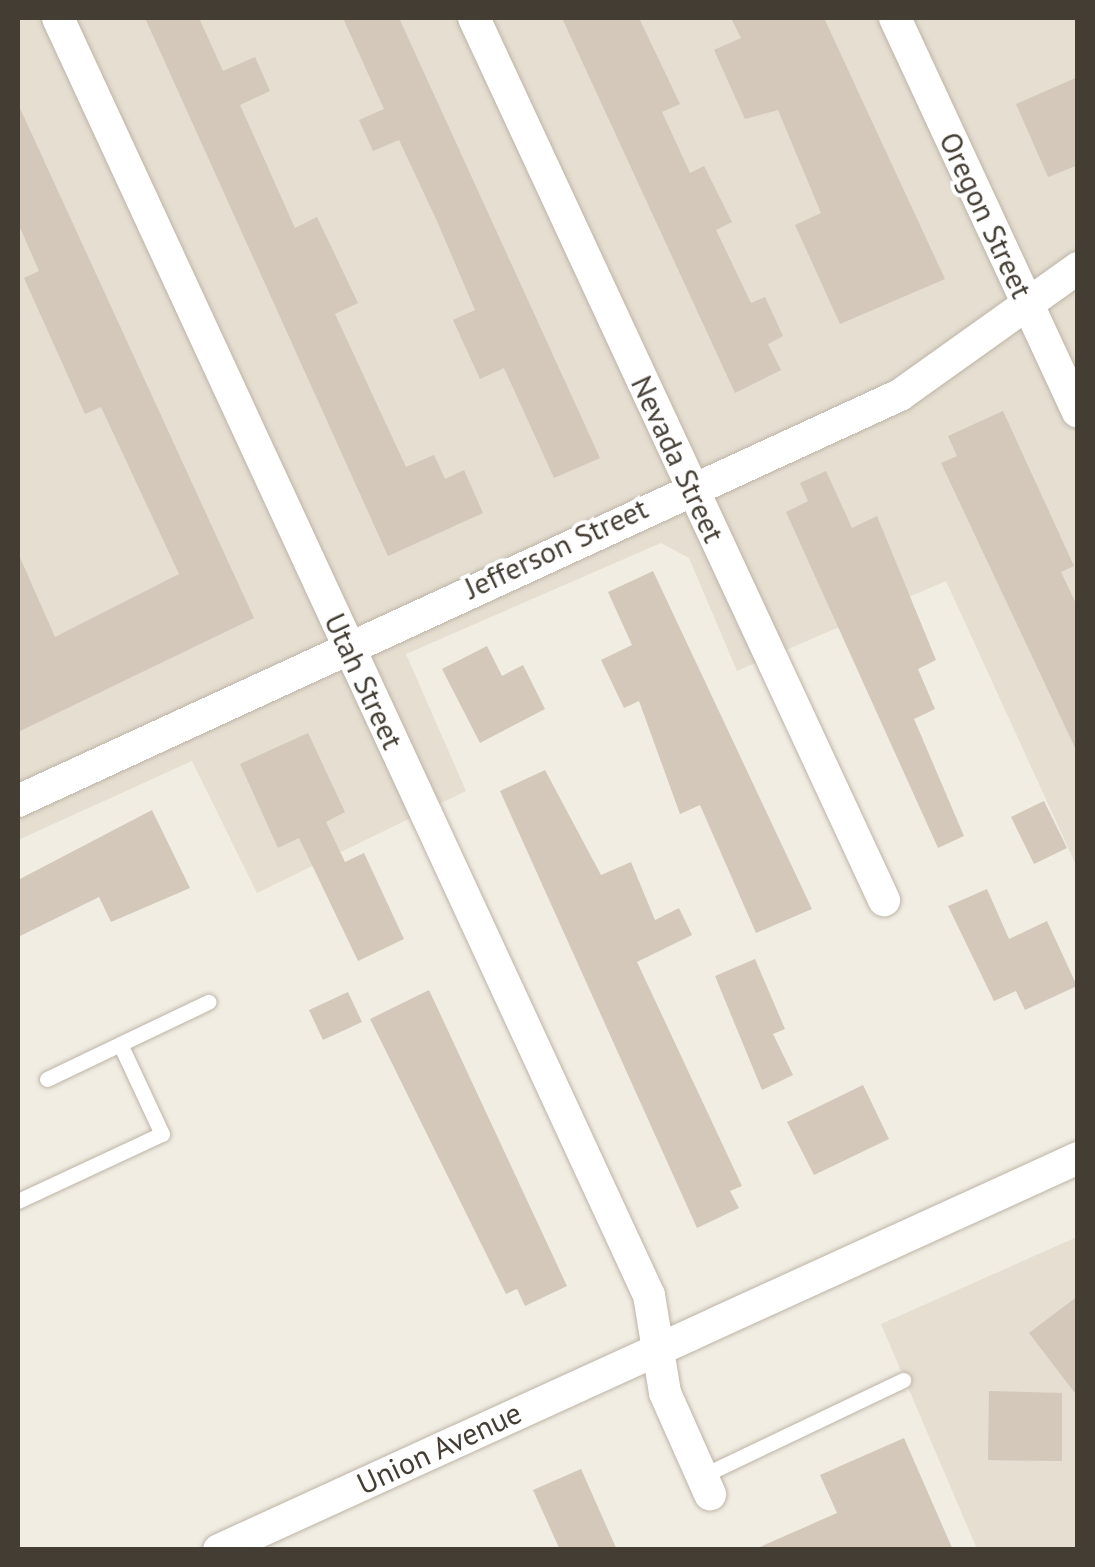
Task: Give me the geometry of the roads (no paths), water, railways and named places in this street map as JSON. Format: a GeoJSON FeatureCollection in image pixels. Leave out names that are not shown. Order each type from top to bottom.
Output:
{"type":"FeatureCollection","features":[{"type":"Feature","properties":{"kind":"street","name":"Utah Street"},"geometry":{"type":"LineString","coordinates":[[58,18],[649,1295],[658,1347]]}},
{"type":"Feature","properties":{"kind":"street","name":"Nevada Street"},"geometry":{"type":"LineString","coordinates":[[474,18],[884,900]]}},
{"type":"Feature","properties":{"kind":"street","name":"Oregon Street"},"geometry":{"type":"LineString","coordinates":[[896,18],[1078,412]]}},
{"type":"Feature","properties":{"kind":"street","name":"Jefferson Street"},"geometry":{"type":"LineString","coordinates":[[18,801],[690,486],[900,394],[1078,268]]}},
{"type":"Feature","properties":{"kind":"street","name":"Union Avenue"},"geometry":{"type":"LineString","coordinates":[[219,1550],[259,1541],[658,1347],[1078,1158]]}},
{"type":"Feature","properties":{"kind":"street"},"geometry":{"type":"LineString","coordinates":[[658,1347],[665,1393],[706,1485]]}},
{"type":"Feature","properties":{"kind":"lane"},"geometry":{"type":"LineString","coordinates":[[47,1079],[208,1002]]}},
{"type":"Feature","properties":{"kind":"lane"},"geometry":{"type":"LineString","coordinates":[[18,1201],[162,1134],[120,1044]]}},
{"type":"Feature","properties":{"kind":"lane"},"geometry":{"type":"LineString","coordinates":[[706,1485],[903,1380]]}}]}
